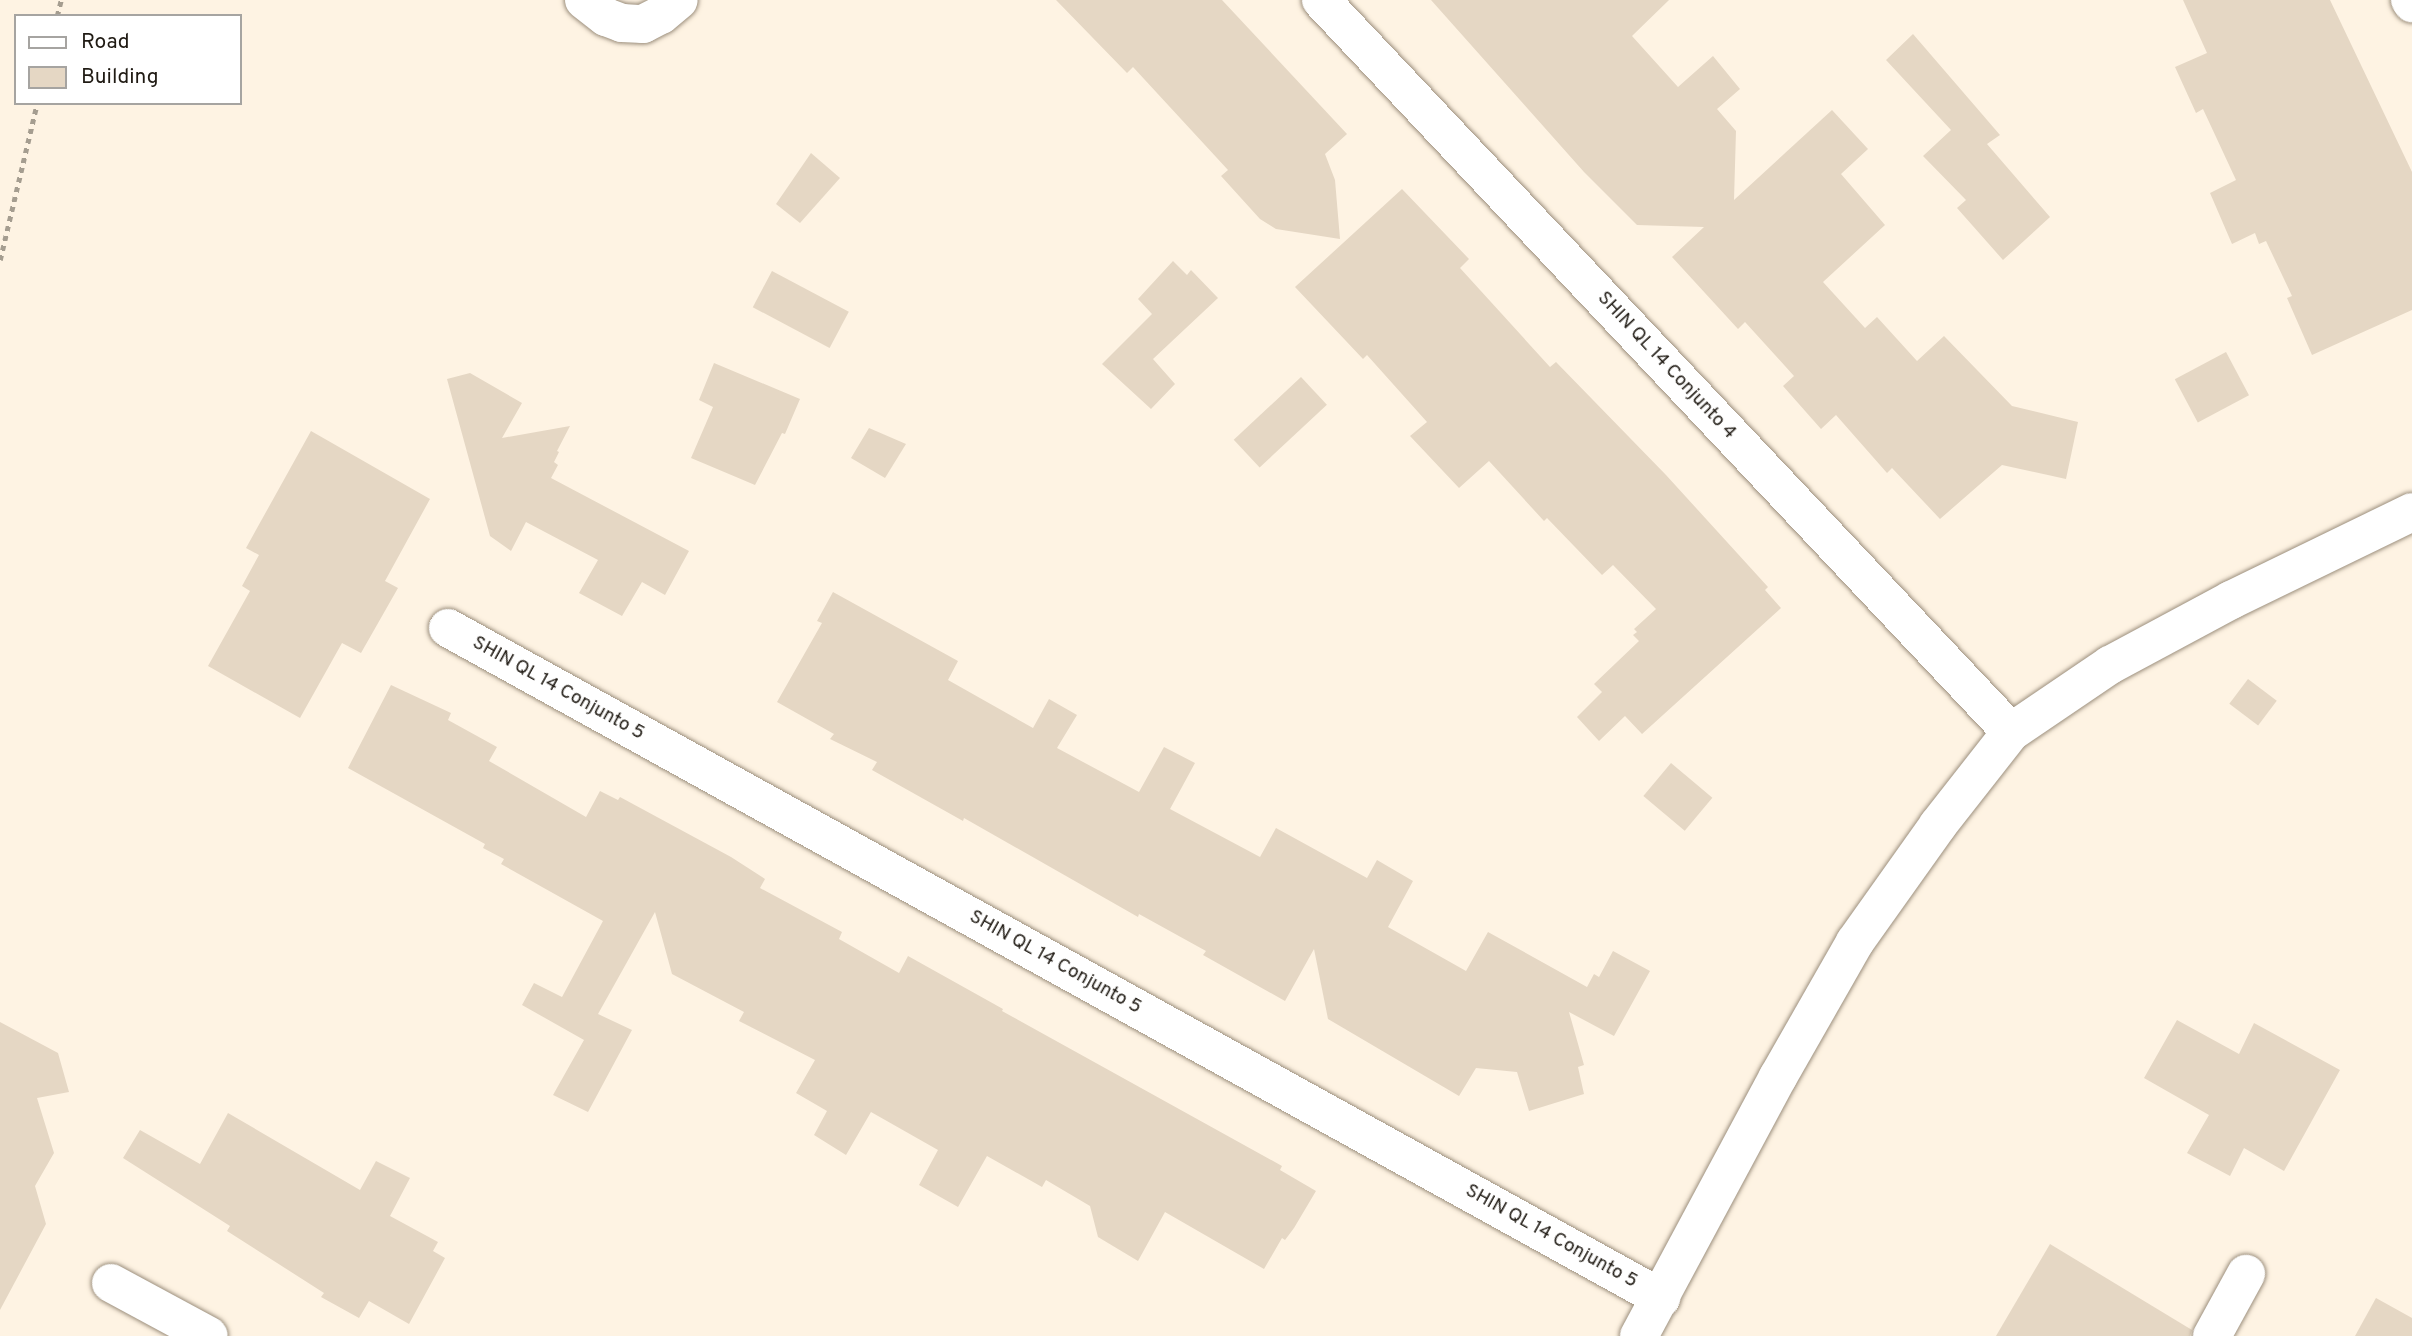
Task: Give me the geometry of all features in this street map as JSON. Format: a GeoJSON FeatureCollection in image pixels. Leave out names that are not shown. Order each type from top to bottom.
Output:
{"type":"FeatureCollection","features":[{"type":"Feature","properties":{"kind":"street"},"geometry":{"type":"LineString","coordinates":[[584,0],[614,20],[643,24],[661,15],[679,0]]}},
{"type":"Feature","properties":{"kind":"street","name":"SHIN QL 14 Conjunto 4"},"geometry":{"type":"LineString","coordinates":[[1321,0],[2011,732]]}},
{"type":"Feature","properties":{"kind":"street"},"geometry":{"type":"LineString","coordinates":[[1639,1336],[1778,1077],[1855,942],[1938,825],[2011,732],[2110,665],[2231,600],[2412,512]]}},
{"type":"Feature","properties":{"kind":"street","name":"SHIN QL 14 Conjunto 5"},"geometry":{"type":"LineString","coordinates":[[449,628],[1661,1298]]}},
{"type":"Feature","properties":{"kind":"street"},"geometry":{"type":"LineString","coordinates":[[2212,1336],[2246,1274]]}},
{"type":"Feature","properties":{"kind":"street"},"geometry":{"type":"LineString","coordinates":[[111,1283],[209,1336]]}},
{"type":"Feature","properties":{"kind":"path"},"geometry":{"type":"LineString","coordinates":[[0,260],[37,105]]}},
{"type":"Feature","properties":{"kind":"building"},"geometry":{"type":"Polygon","coordinates":[[[1056,0],[1222,0],[1347,134],[1325,154],[1335,180],[1340,239],[1276,229],[1260,219],[1221,176],[1228,170],[1133,67],[1127,73],[1056,0]]]}},
{"type":"Feature","properties":{"kind":"building"},"geometry":{"type":"Polygon","coordinates":[[[1431,0],[1669,0],[1632,36],[1678,87],[1713,56],[1740,89],[1717,109],[1736,131],[1734,200],[1832,110],[1868,149],[1841,174],[1885,225],[1823,282],[1865,328],[1877,317],[1917,361],[1944,336],[2012,406],[2078,422],[2066,479],[2002,465],[1940,519],[1892,468],[1887,473],[1836,415],[1821,429],[1783,386],[1794,376],[1745,322],[1738,329],[1672,257],[1704,227],[1637,225],[1584,172],[1431,0]]]}},
{"type":"Feature","properties":{"kind":"building"},"geometry":{"type":"Polygon","coordinates":[[[2183,0],[2330,0],[2412,172],[2412,310],[2312,355],[2287,298],[2292,296],[2266,241],[2259,244],[2255,233],[2232,244],[2210,193],[2236,180],[2203,109],[2196,113],[2175,67],[2207,53],[2183,0]]]}},
{"type":"Feature","properties":{"kind":"building"},"geometry":{"type":"Polygon","coordinates":[[[1913,34],[2000,135],[1987,144],[2050,217],[2003,260],[1957,208],[1966,200],[1923,156],[1951,130],[1886,60],[1913,34]]]}},
{"type":"Feature","properties":{"kind":"building"},"geometry":{"type":"Polygon","coordinates":[[[811,153],[840,178],[800,223],[776,204],[811,153]]]}},
{"type":"Feature","properties":{"kind":"building"},"geometry":{"type":"Polygon","coordinates":[[[1402,189],[1469,259],[1460,268],[1550,367],[1556,362],[1666,475],[1768,587],[1765,590],[1781,608],[1642,734],[1625,716],[1599,741],[1577,717],[1602,692],[1594,684],[1639,641],[1633,635],[1637,632],[1634,629],[1656,609],[1613,565],[1602,575],[1547,518],[1544,521],[1489,461],[1459,488],[1410,436],[1427,422],[1367,355],[1363,359],[1295,287],[1402,189]]]}},
{"type":"Feature","properties":{"kind":"building"},"geometry":{"type":"Polygon","coordinates":[[[1173,261],[1187,275],[1191,270],[1218,298],[1153,359],[1175,384],[1151,409],[1102,364],[1152,314],[1138,299],[1173,261]]]}},
{"type":"Feature","properties":{"kind":"building"},"geometry":{"type":"Polygon","coordinates":[[[772,271],[849,312],[830,348],[753,307],[772,271]]]}},
{"type":"Feature","properties":{"kind":"building"},"geometry":{"type":"Polygon","coordinates":[[[2226,352],[2249,395],[2198,422],[2175,379],[2226,352]]]}},
{"type":"Feature","properties":{"kind":"building"},"geometry":{"type":"Polygon","coordinates":[[[714,363],[800,399],[785,434],[782,433],[755,485],[691,458],[713,407],[699,400],[714,363]]]}},
{"type":"Feature","properties":{"kind":"building"},"geometry":{"type":"Polygon","coordinates":[[[470,373],[522,403],[502,438],[570,426],[557,451],[559,452],[554,462],[558,465],[551,478],[689,551],[665,595],[642,582],[622,616],[579,593],[598,560],[526,522],[511,551],[490,536],[447,379],[470,373]]]}},
{"type":"Feature","properties":{"kind":"building"},"geometry":{"type":"Polygon","coordinates":[[[1301,377],[1327,405],[1260,468],[1234,440],[1301,377]]]}},
{"type":"Feature","properties":{"kind":"building"},"geometry":{"type":"Polygon","coordinates":[[[869,428],[906,444],[885,478],[851,458],[869,428]]]}},
{"type":"Feature","properties":{"kind":"building"},"geometry":{"type":"Polygon","coordinates":[[[311,431],[430,499],[385,581],[398,588],[361,653],[342,643],[300,718],[208,666],[250,591],[242,586],[259,555],[246,548],[311,431]]]}},
{"type":"Feature","properties":{"kind":"building"},"geometry":{"type":"Polygon","coordinates":[[[833,592],[958,661],[948,680],[1033,728],[1049,699],[1077,715],[1057,748],[1139,792],[1164,747],[1195,763],[1170,809],[1260,857],[1276,828],[1367,878],[1377,860],[1413,881],[1388,927],[1466,971],[1488,932],[1587,987],[1594,974],[1599,977],[1613,951],[1650,971],[1614,1036],[1569,1012],[1584,1065],[1578,1067],[1584,1094],[1529,1111],[1517,1072],[1476,1068],[1459,1096],[1328,1019],[1314,949],[1285,1001],[1203,955],[1206,951],[1139,914],[1138,917],[964,818],[963,821],[872,770],[877,762],[830,739],[834,734],[777,702],[822,623],[817,621],[833,592]]]}},
{"type":"Feature","properties":{"kind":"building"},"geometry":{"type":"Polygon","coordinates":[[[2248,679],[2277,701],[2258,725],[2229,704],[2248,679]]]}},
{"type":"Feature","properties":{"kind":"building"},"geometry":{"type":"Polygon","coordinates":[[[391,685],[451,713],[448,720],[497,747],[489,761],[586,817],[600,791],[618,800],[620,797],[731,857],[765,879],[760,888],[842,932],[839,939],[899,973],[908,956],[1282,1166],[1280,1170],[1316,1191],[1294,1228],[1285,1240],[1282,1238],[1264,1269],[1165,1212],[1138,1261],[1098,1237],[1090,1206],[1046,1180],[1042,1187],[987,1156],[958,1207],[919,1185],[938,1150],[871,1112],[846,1155],[814,1135],[827,1111],[796,1093],[815,1060],[739,1021],[744,1012],[672,974],[655,912],[598,1014],[632,1030],[588,1112],[553,1095],[584,1040],[522,1005],[534,983],[562,997],[603,921],[501,864],[504,859],[483,848],[485,844],[348,768],[391,685]]]}},
{"type":"Feature","properties":{"kind":"building"},"geometry":{"type":"Polygon","coordinates":[[[1671,763],[1712,798],[1685,831],[1643,796],[1671,763]]]}},
{"type":"Feature","properties":{"kind":"building"},"geometry":{"type":"Polygon","coordinates":[[[2177,1020],[2239,1054],[2254,1023],[2340,1070],[2284,1171],[2244,1148],[2230,1176],[2187,1153],[2209,1115],[2144,1078],[2177,1020]]]}},
{"type":"Feature","properties":{"kind":"building"},"geometry":{"type":"Polygon","coordinates":[[[0,1022],[58,1053],[69,1092],[37,1098],[54,1153],[35,1186],[46,1224],[0,1310],[0,1022]]]}},
{"type":"Feature","properties":{"kind":"building"},"geometry":{"type":"Polygon","coordinates":[[[228,1113],[360,1190],[376,1161],[410,1178],[390,1216],[438,1242],[433,1251],[445,1258],[409,1324],[369,1301],[359,1318],[321,1297],[324,1293],[227,1231],[230,1226],[123,1158],[140,1130],[200,1164],[228,1113]]]}},
{"type":"Feature","properties":{"kind":"building"},"geometry":{"type":"Polygon","coordinates":[[[2050,1244],[2192,1330],[2190,1336],[1996,1336],[2050,1244]]]}},
{"type":"Feature","properties":{"kind":"building"},"geometry":{"type":"Polygon","coordinates":[[[2376,1298],[2412,1318],[2412,1336],[2355,1336],[2376,1298]]]}}]}
